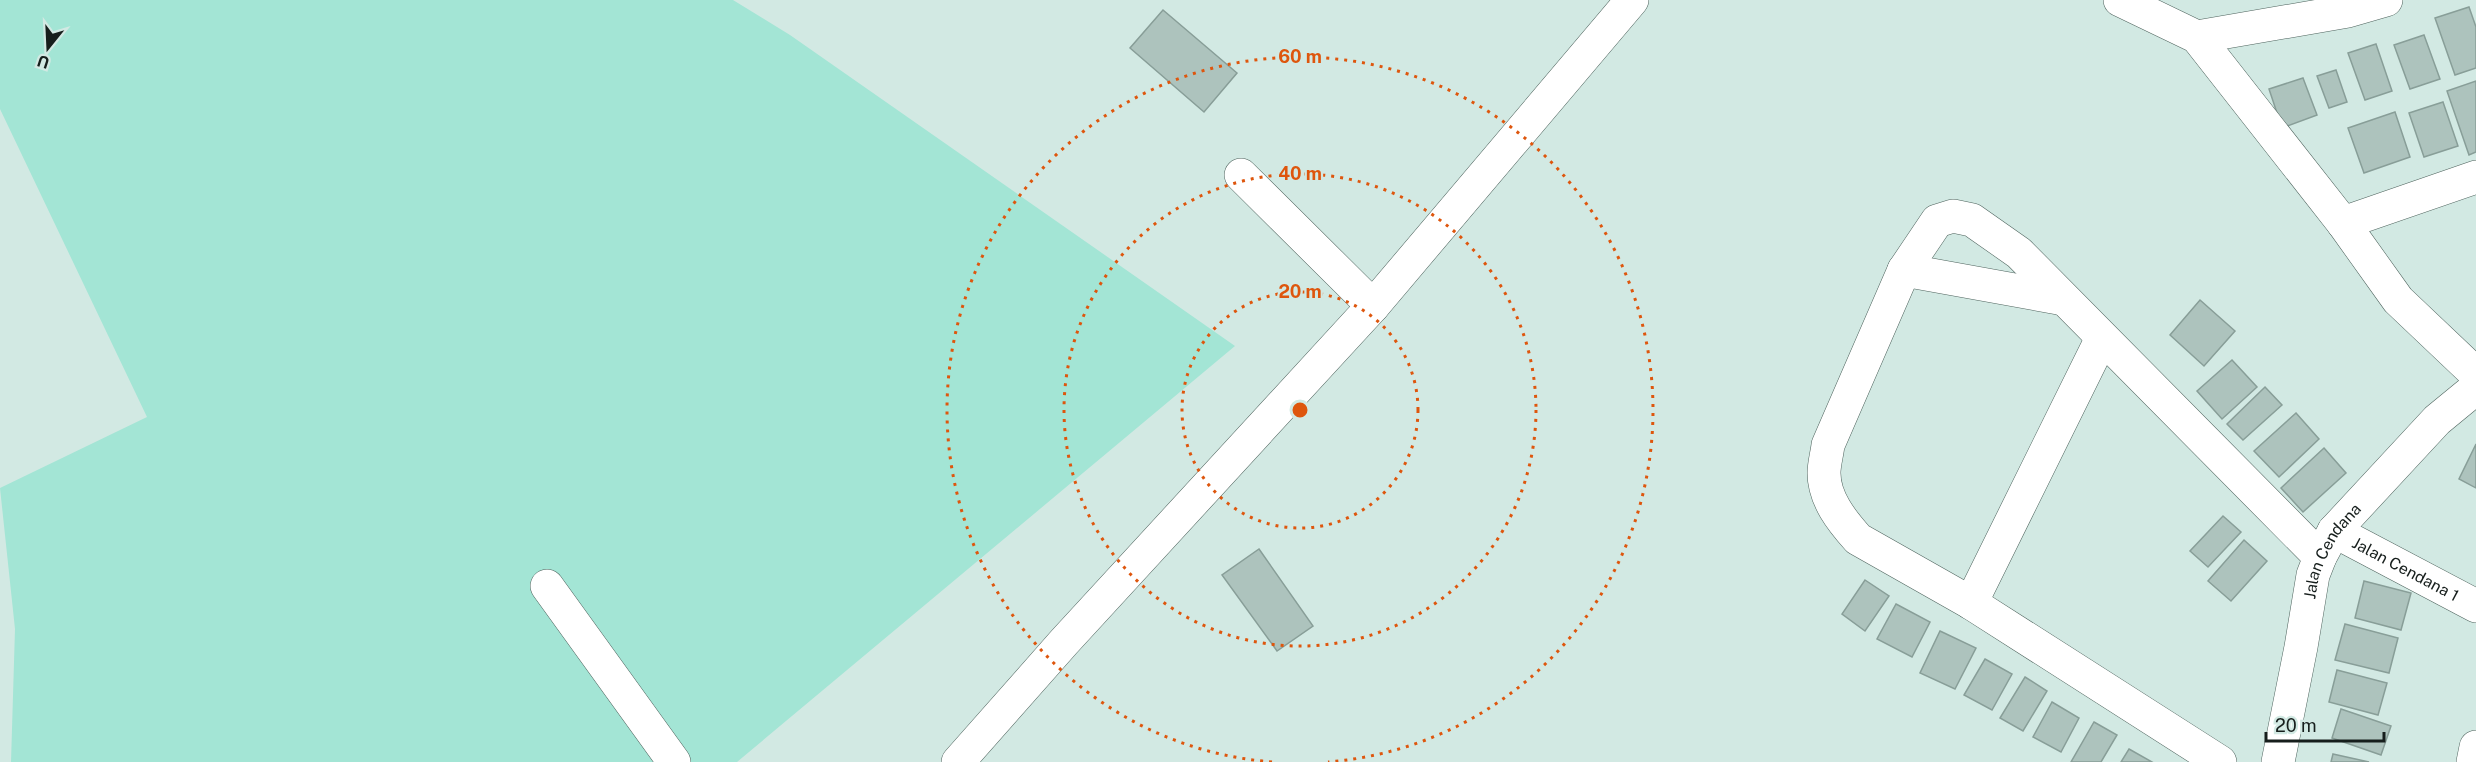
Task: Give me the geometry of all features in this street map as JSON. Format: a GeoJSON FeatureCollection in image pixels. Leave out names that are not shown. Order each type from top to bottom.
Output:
{"type":"FeatureCollection","features":[{"type":"Feature","properties":{"kind":"street"},"geometry":{"type":"LineString","coordinates":[[958,762],[1064,642],[1373,306],[1632,0]]}},
{"type":"Feature","properties":{"kind":"street"},"geometry":{"type":"LineString","coordinates":[[2120,0],[2198,37],[2343,223],[2398,300],[2476,374]]}},
{"type":"Feature","properties":{"kind":"street"},"geometry":{"type":"LineString","coordinates":[[2198,37],[2348,11],[2386,0]]}},
{"type":"Feature","properties":{"kind":"street"},"geometry":{"type":"LineString","coordinates":[[1241,175],[1373,306]]}},
{"type":"Feature","properties":{"kind":"street"},"geometry":{"type":"LineString","coordinates":[[2343,223],[2476,177]]}},
{"type":"Feature","properties":{"kind":"street","name":"Jalan Cendana 1"},"geometry":{"type":"LineString","coordinates":[[2220,762],[1971,603],[1858,539],[1844,524],[1831,503],[1824,474],[1828,445],[1904,270],[1937,222],[1953,216],[1972,220],[2019,253],[2102,338],[2327,544],[2476,606]]}},
{"type":"Feature","properties":{"kind":"street"},"geometry":{"type":"LineString","coordinates":[[1904,270],[2064,299]]}},
{"type":"Feature","properties":{"kind":"street"},"geometry":{"type":"LineString","coordinates":[[1971,603],[2102,338]]}},
{"type":"Feature","properties":{"kind":"street","name":"Jalan Cendana"},"geometry":{"type":"LineString","coordinates":[[2278,762],[2313,575],[2327,544],[2437,420],[2476,388]]}},
{"type":"Feature","properties":{"kind":"street"},"geometry":{"type":"LineString","coordinates":[[547,586],[674,762]]}},
{"type":"Feature","properties":{"kind":"street"},"geometry":{"type":"LineString","coordinates":[[2473,762],[2476,747]]}},
{"type":"Feature","properties":{"kind":"green space"},"geometry":{"type":"Polygon","coordinates":[[[0,0],[733,0],[790,35],[1235,346],[737,762],[11,762],[15,629],[0,488],[147,417],[0,109],[0,0]]]}},
{"type":"Feature","properties":{"kind":"building"},"geometry":{"type":"Polygon","coordinates":[[[2469,7],[2476,27],[2476,68],[2455,75],[2435,18],[2469,7]]]}},
{"type":"Feature","properties":{"kind":"building"},"geometry":{"type":"Polygon","coordinates":[[[1163,10],[1237,73],[1204,112],[1130,48],[1163,10]]]}},
{"type":"Feature","properties":{"kind":"building"},"geometry":{"type":"Polygon","coordinates":[[[2424,35],[2440,79],[2410,89],[2394,45],[2424,35]]]}},
{"type":"Feature","properties":{"kind":"building"},"geometry":{"type":"Polygon","coordinates":[[[2376,44],[2392,91],[2365,100],[2348,53],[2376,44]]]}},
{"type":"Feature","properties":{"kind":"building"},"geometry":{"type":"Polygon","coordinates":[[[2336,70],[2347,102],[2329,108],[2317,76],[2336,70]]]}},
{"type":"Feature","properties":{"kind":"building"},"geometry":{"type":"Polygon","coordinates":[[[2303,78],[2317,115],[2282,128],[2269,89],[2303,78]]]}},
{"type":"Feature","properties":{"kind":"building"},"geometry":{"type":"Polygon","coordinates":[[[2476,81],[2476,152],[2469,155],[2447,91],[2476,81]]]}},
{"type":"Feature","properties":{"kind":"building"},"geometry":{"type":"Polygon","coordinates":[[[2443,102],[2458,146],[2424,157],[2409,113],[2443,102]]]}},
{"type":"Feature","properties":{"kind":"building"},"geometry":{"type":"Polygon","coordinates":[[[2395,112],[2410,157],[2364,173],[2348,128],[2395,112]]]}},
{"type":"Feature","properties":{"kind":"building"},"geometry":{"type":"Polygon","coordinates":[[[2200,300],[2235,331],[2204,366],[2170,335],[2200,300]]]}},
{"type":"Feature","properties":{"kind":"building"},"geometry":{"type":"Polygon","coordinates":[[[2232,360],[2257,387],[2222,419],[2197,391],[2232,360]]]}},
{"type":"Feature","properties":{"kind":"building"},"geometry":{"type":"Polygon","coordinates":[[[2265,387],[2282,405],[2243,440],[2227,424],[2265,387]]]}},
{"type":"Feature","properties":{"kind":"building"},"geometry":{"type":"Polygon","coordinates":[[[2296,413],[2319,439],[2279,477],[2254,451],[2296,413]]]}},
{"type":"Feature","properties":{"kind":"building"},"geometry":{"type":"Polygon","coordinates":[[[2476,444],[2476,488],[2459,479],[2476,444]]]}},
{"type":"Feature","properties":{"kind":"building"},"geometry":{"type":"Polygon","coordinates":[[[2324,448],[2346,473],[2303,512],[2281,488],[2324,448]]]}},
{"type":"Feature","properties":{"kind":"building"},"geometry":{"type":"Polygon","coordinates":[[[2223,516],[2241,532],[2208,567],[2190,551],[2223,516]]]}},
{"type":"Feature","properties":{"kind":"building"},"geometry":{"type":"Polygon","coordinates":[[[2244,540],[2267,561],[2231,601],[2208,581],[2244,540]]]}},
{"type":"Feature","properties":{"kind":"building"},"geometry":{"type":"Polygon","coordinates":[[[1259,549],[1313,626],[1277,651],[1222,575],[1259,549]]]}},
{"type":"Feature","properties":{"kind":"building"},"geometry":{"type":"Polygon","coordinates":[[[1865,580],[1889,596],[1865,631],[1842,614],[1865,580]]]}},
{"type":"Feature","properties":{"kind":"building"},"geometry":{"type":"Polygon","coordinates":[[[2364,581],[2411,593],[2401,630],[2355,618],[2364,581]]]}},
{"type":"Feature","properties":{"kind":"building"},"geometry":{"type":"Polygon","coordinates":[[[1896,604],[1930,622],[1912,657],[1877,639],[1896,604]]]}},
{"type":"Feature","properties":{"kind":"building"},"geometry":{"type":"Polygon","coordinates":[[[2345,624],[2398,638],[2389,673],[2335,660],[2345,624]]]}},
{"type":"Feature","properties":{"kind":"building"},"geometry":{"type":"Polygon","coordinates":[[[1940,631],[1976,648],[1955,689],[1920,673],[1940,631]]]}},
{"type":"Feature","properties":{"kind":"building"},"geometry":{"type":"Polygon","coordinates":[[[1985,659],[2012,674],[1992,710],[1964,695],[1985,659]]]}},
{"type":"Feature","properties":{"kind":"building"},"geometry":{"type":"Polygon","coordinates":[[[2337,670],[2387,683],[2378,715],[2329,702],[2337,670]]]}},
{"type":"Feature","properties":{"kind":"building"},"geometry":{"type":"Polygon","coordinates":[[[2025,677],[2047,691],[2023,731],[2000,718],[2025,677]]]}},
{"type":"Feature","properties":{"kind":"building"},"geometry":{"type":"Polygon","coordinates":[[[2052,702],[2079,718],[2061,752],[2033,737],[2052,702]]]}},
{"type":"Feature","properties":{"kind":"building"},"geometry":{"type":"Polygon","coordinates":[[[2341,709],[2391,726],[2381,755],[2332,738],[2341,709]]]}},
{"type":"Feature","properties":{"kind":"building"},"geometry":{"type":"Polygon","coordinates":[[[2094,722],[2117,735],[2101,762],[2071,762],[2094,722]]]}},
{"type":"Feature","properties":{"kind":"building"},"geometry":{"type":"Polygon","coordinates":[[[2129,749],[2152,762],[2121,762],[2129,749]]]}},
{"type":"Feature","properties":{"kind":"building"},"geometry":{"type":"Polygon","coordinates":[[[2333,754],[2369,762],[2331,762],[2333,754]]]}}]}
